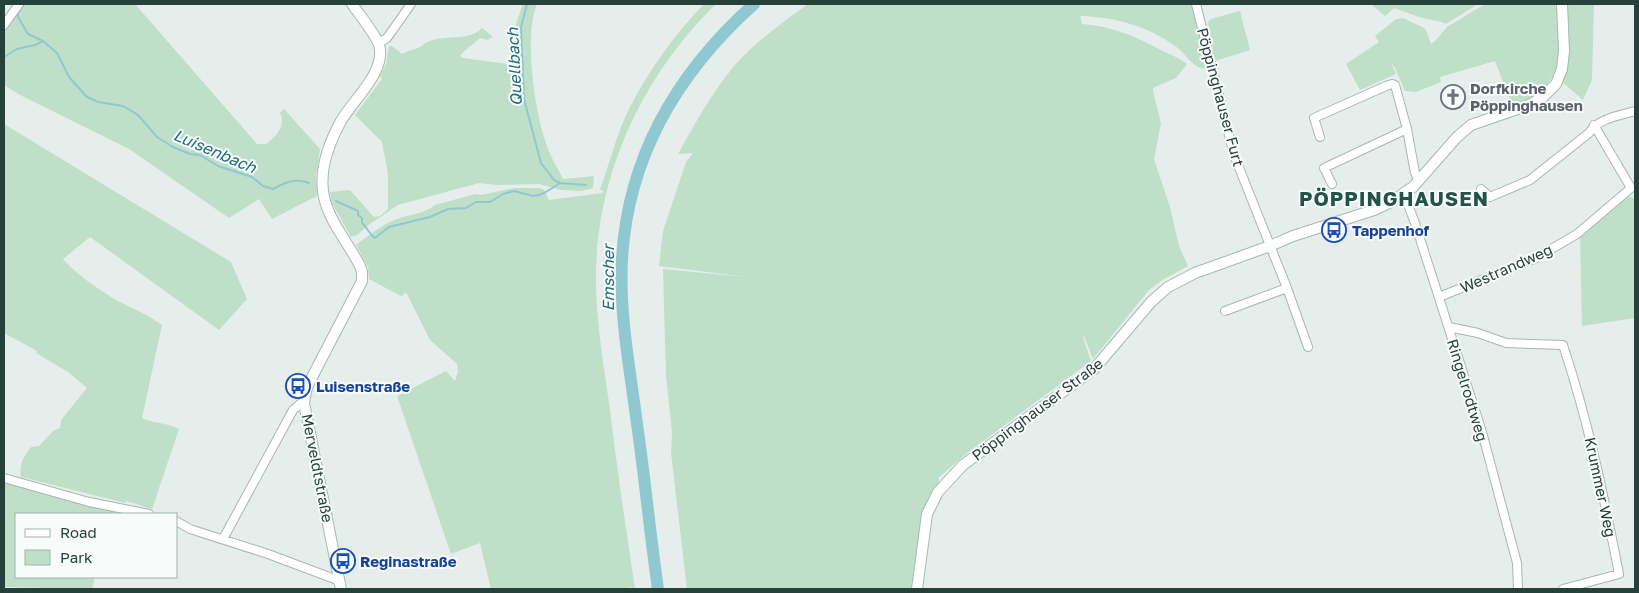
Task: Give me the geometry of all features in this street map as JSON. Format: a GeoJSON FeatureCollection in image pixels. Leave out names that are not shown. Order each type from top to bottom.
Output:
{"type":"FeatureCollection","features":[{"type":"Feature","properties":{"kind":"main road"},"geometry":{"type":"LineString","coordinates":[[352,4],[379,43]]}},
{"type":"Feature","properties":{"kind":"main road","name":"Pöppinghauser Straße"},"geometry":{"type":"LineString","coordinates":[[917,589],[928,514],[938,492],[947,480],[978,454],[1094,369],[1151,302],[1168,288],[1195,273],[1293,236],[1381,207],[1404,194],[1419,181],[1463,131],[1471,125],[1529,106],[1543,97],[1556,84],[1562,69],[1564,51],[1562,4]]}},
{"type":"Feature","properties":{"kind":"main road","name":"Merveldtstraße"},"geometry":{"type":"LineString","coordinates":[[341,585],[304,403],[309,383],[362,281],[360,266],[326,205],[322,176],[326,158],[341,121],[378,68],[381,55],[379,43]]}},
{"type":"Feature","properties":{"kind":"street"},"geometry":{"type":"LineString","coordinates":[[4,25],[19,4]]}},
{"type":"Feature","properties":{"kind":"street"},"geometry":{"type":"LineString","coordinates":[[379,43],[387,38],[411,4]]}},
{"type":"Feature","properties":{"kind":"street","name":"Pöppinghauser Furt"},"geometry":{"type":"LineString","coordinates":[[1196,4],[1234,155],[1270,246]]}},
{"type":"Feature","properties":{"kind":"street"},"geometry":{"type":"LineString","coordinates":[[1320,136],[1314,118],[1392,84],[1396,85],[1415,173],[1419,181]]}},
{"type":"Feature","properties":{"kind":"street"},"geometry":{"type":"LineString","coordinates":[[1481,189],[1490,197],[1530,180],[1588,133],[1594,125],[1601,121],[1635,111]]}},
{"type":"Feature","properties":{"kind":"street","name":"Westrandweg"},"geometry":{"type":"LineString","coordinates":[[1439,297],[1536,258],[1577,234],[1630,188],[1594,125]]}},
{"type":"Feature","properties":{"kind":"street"},"geometry":{"type":"LineString","coordinates":[[1332,184],[1324,168],[1406,129]]}},
{"type":"Feature","properties":{"kind":"street","name":"Ringelrodtweg"},"geometry":{"type":"LineString","coordinates":[[1404,194],[1482,432],[1517,563],[1518,589]]}},
{"type":"Feature","properties":{"kind":"street"},"geometry":{"type":"LineString","coordinates":[[1270,246],[1308,347]]}},
{"type":"Feature","properties":{"kind":"street"},"geometry":{"type":"LineString","coordinates":[[1225,311],[1287,288]]}},
{"type":"Feature","properties":{"kind":"street","name":"Krummer Weg"},"geometry":{"type":"LineString","coordinates":[[1449,327],[1478,333],[1506,343],[1563,345],[1574,377],[1596,459],[1620,574],[1563,589]]}},
{"type":"Feature","properties":{"kind":"street"},"geometry":{"type":"LineString","coordinates":[[223,539],[292,410],[304,403]]}},
{"type":"Feature","properties":{"kind":"street"},"geometry":{"type":"LineString","coordinates":[[4,478],[89,502],[144,513]]}},
{"type":"Feature","properties":{"kind":"street"},"geometry":{"type":"LineString","coordinates":[[178,522],[190,529],[268,554],[341,585]]}},
{"type":"Feature","properties":{"kind":"green space"},"geometry":{"type":"Polygon","coordinates":[[[15,4],[135,4],[257,144],[266,144],[276,135],[282,122],[280,113],[284,109],[320,149],[316,176],[317,196],[272,219],[259,199],[229,218],[129,149],[20,95],[4,85],[4,19],[15,4]]]}},
{"type":"Feature","properties":{"kind":"green space"},"geometry":{"type":"Polygon","coordinates":[[[523,4],[537,4],[531,33],[532,70],[540,123],[548,148],[563,179],[594,176],[593,188],[581,191],[561,190],[539,184],[497,185],[479,183],[398,205],[357,235],[351,237],[332,203],[330,192],[350,190],[374,217],[380,216],[388,209],[388,174],[382,142],[355,115],[382,79],[380,77],[386,64],[389,46],[392,46],[402,54],[432,40],[467,36],[482,28],[493,37],[487,40],[480,38],[460,56],[508,64],[516,23],[523,4]]]}},
{"type":"Feature","properties":{"kind":"green space"},"geometry":{"type":"Polygon","coordinates":[[[704,4],[716,4],[689,33],[665,64],[627,132],[613,169],[603,207],[598,245],[596,285],[599,332],[635,589],[629,587],[628,589],[491,589],[480,543],[451,554],[397,396],[446,371],[455,381],[458,372],[457,364],[430,340],[406,292],[402,296],[399,295],[369,279],[368,267],[356,245],[379,228],[394,220],[421,212],[435,205],[475,194],[481,195],[514,188],[540,188],[544,190],[549,200],[602,193],[603,190],[600,190],[617,137],[637,93],[663,53],[704,4]]]}},
{"type":"Feature","properties":{"kind":"green space"},"geometry":{"type":"Polygon","coordinates":[[[808,4],[1194,4],[1208,66],[1205,69],[1196,66],[1179,49],[1154,33],[1130,24],[1105,18],[1080,16],[1082,24],[1104,27],[1124,33],[1144,41],[1187,64],[1176,78],[1153,88],[1153,91],[1161,123],[1154,159],[1170,207],[1179,246],[1188,266],[1164,279],[1149,290],[1093,359],[1084,336],[1091,361],[966,454],[938,478],[940,484],[913,589],[687,589],[671,453],[672,432],[666,376],[663,269],[747,277],[659,266],[663,231],[686,162],[693,153],[678,154],[711,98],[734,66],[779,25],[808,4]]]}},
{"type":"Feature","properties":{"kind":"green space"},"geometry":{"type":"Polygon","coordinates":[[[1371,4],[1478,4],[1446,24],[1394,8],[1385,16],[1371,4]]]}},
{"type":"Feature","properties":{"kind":"green space"},"geometry":{"type":"Polygon","coordinates":[[[1485,4],[1594,4],[1592,80],[1583,100],[1561,81],[1566,70],[1557,66],[1546,86],[1537,94],[1516,104],[1511,102],[1495,61],[1440,77],[1441,82],[1416,92],[1405,91],[1391,63],[1396,74],[1360,90],[1346,64],[1379,42],[1375,36],[1396,19],[1403,18],[1422,27],[1426,30],[1431,44],[1447,27],[1485,4]]]}},
{"type":"Feature","properties":{"kind":"green space"},"geometry":{"type":"Polygon","coordinates":[[[1240,11],[1250,50],[1215,61],[1208,22],[1211,19],[1240,11]]]}},
{"type":"Feature","properties":{"kind":"green space"},"geometry":{"type":"Polygon","coordinates":[[[4,124],[231,262],[247,299],[219,330],[90,237],[63,259],[75,271],[98,288],[162,325],[142,418],[179,429],[152,509],[126,501],[125,503],[21,477],[22,461],[31,447],[39,446],[53,431],[60,428],[61,420],[87,388],[68,372],[36,353],[37,351],[4,333],[4,124]]]}},
{"type":"Feature","properties":{"kind":"green space"},"geometry":{"type":"Polygon","coordinates":[[[1628,196],[1635,199],[1635,318],[1582,326],[1580,235],[1628,196]]]}},
{"type":"Feature","properties":{"kind":"green space"},"geometry":{"type":"Polygon","coordinates":[[[4,479],[125,513],[15,513],[15,578],[95,578],[92,589],[4,587],[4,479]]]}},
{"type":"Feature","properties":{"kind":"waterway"},"geometry":{"type":"LineString","coordinates":[[24,4],[18,13],[18,17],[28,34],[43,41]]}},
{"type":"Feature","properties":{"kind":"waterway","name":"Quellbach"},"geometry":{"type":"LineString","coordinates":[[527,4],[521,27],[524,99],[541,163],[554,180],[560,183],[586,185]]}},
{"type":"Feature","properties":{"kind":"waterway","name":"Emscher"},"geometry":{"type":"LineString","coordinates":[[658,589],[628,362],[622,300],[622,259],[626,221],[634,185],[646,151],[680,87],[702,58],[754,4]]}},
{"type":"Feature","properties":{"kind":"waterway","name":"Luisenbach"},"geometry":{"type":"LineString","coordinates":[[4,57],[17,49],[43,41],[57,53],[69,77],[87,97],[98,102],[123,106],[138,115],[157,137],[173,147],[190,154],[200,155],[218,166],[252,177],[263,186],[273,189],[291,182],[309,183]]}},
{"type":"Feature","properties":{"kind":"waterway","name":"Luisenbach"},"geometry":{"type":"LineString","coordinates":[[336,201],[358,211],[358,215],[362,218],[362,223],[375,238],[389,227],[430,217],[448,209],[466,208],[476,202],[490,202],[503,194],[514,191],[533,196],[539,195],[560,183]]}},
{"type":"Feature","properties":{"kind":"place","name":"Dorfkirche Pöppinghausen"},"geometry":{"type":"Point","coordinates":[1453,97]}},
{"type":"Feature","properties":{"kind":"place","name":"Tappenhof"},"geometry":{"type":"Point","coordinates":[1334,230]}},
{"type":"Feature","properties":{"kind":"place","name":"Luisenstraße"},"geometry":{"type":"Point","coordinates":[298,386]}},
{"type":"Feature","properties":{"kind":"place","name":"Reginastraße"},"geometry":{"type":"Point","coordinates":[343,561]}},
{"type":"Feature","properties":{"kind":"district","name":"PÖPPINGHAUSEN"},"geometry":{"type":"Point","coordinates":[1394,198]}}]}
